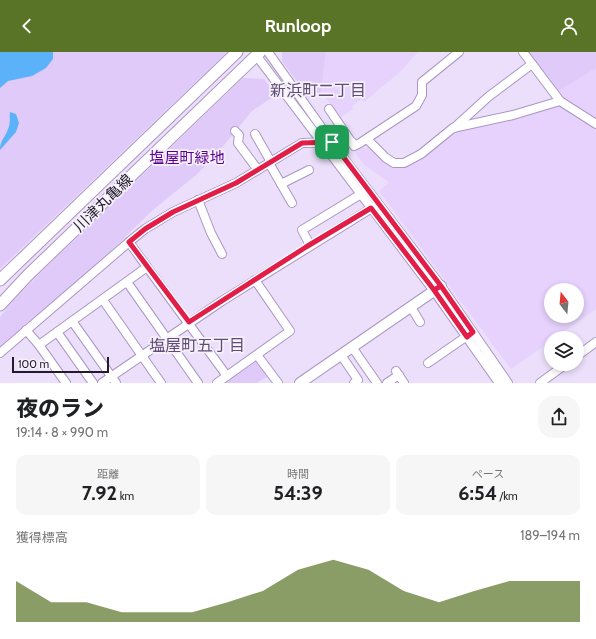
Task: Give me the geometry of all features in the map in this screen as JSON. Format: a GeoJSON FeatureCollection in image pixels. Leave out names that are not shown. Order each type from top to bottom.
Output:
{"type":"FeatureCollection","features":[{"type":"Feature","properties":{"kind":"main road","name":"川津丸亀線"},"geometry":{"type":"LineString","coordinates":[[0,280],[237,52]]}},
{"type":"Feature","properties":{"kind":"main road","name":"川津丸亀線"},"geometry":{"type":"LineString","coordinates":[[0,305],[28,275],[256,53]]}},
{"type":"Feature","properties":{"kind":"street"},"geometry":{"type":"LineString","coordinates":[[268,52],[332,142],[365,192],[371,208],[438,288]]}},
{"type":"Feature","properties":{"kind":"street"},"geometry":{"type":"LineString","coordinates":[[329,109],[354,146],[416,106],[422,95],[422,82],[459,52]]}},
{"type":"Feature","properties":{"kind":"street"},"geometry":{"type":"LineString","coordinates":[[523,52],[560,101],[596,124]]}},
{"type":"Feature","properties":{"kind":"street"},"geometry":{"type":"LineString","coordinates":[[256,53],[322,142],[365,192],[379,203],[505,383]]}},
{"type":"Feature","properties":{"kind":"street"},"geometry":{"type":"LineString","coordinates":[[367,139],[386,158],[394,163],[404,163],[421,154],[488,97],[532,64]]}},
{"type":"Feature","properties":{"kind":"street"},"geometry":{"type":"LineString","coordinates":[[453,128],[520,113],[560,101]]}},
{"type":"Feature","properties":{"kind":"street"},"geometry":{"type":"LineString","coordinates":[[235,131],[239,135],[238,143],[258,170]]}},
{"type":"Feature","properties":{"kind":"street"},"geometry":{"type":"LineString","coordinates":[[255,134],[292,203]]}},
{"type":"Feature","properties":{"kind":"street"},"geometry":{"type":"LineString","coordinates":[[0,352],[145,229],[173,212],[236,183],[302,143],[352,142]]}},
{"type":"Feature","properties":{"kind":"street"},"geometry":{"type":"LineString","coordinates":[[281,184],[309,170]]}},
{"type":"Feature","properties":{"kind":"street"},"geometry":{"type":"LineString","coordinates":[[310,245],[302,230],[365,192]]}},
{"type":"Feature","properties":{"kind":"street"},"geometry":{"type":"LineString","coordinates":[[198,200],[211,233],[222,254]]}},
{"type":"Feature","properties":{"kind":"street"},"geometry":{"type":"LineString","coordinates":[[102,383],[114,380],[141,355],[189,322],[379,203]]}},
{"type":"Feature","properties":{"kind":"street"},"geometry":{"type":"LineString","coordinates":[[129,242],[189,322],[227,376]]}},
{"type":"Feature","properties":{"kind":"street"},"geometry":{"type":"LineString","coordinates":[[39,345],[147,268]]}},
{"type":"Feature","properties":{"kind":"street"},"geometry":{"type":"LineString","coordinates":[[217,383],[290,331],[255,280]]}},
{"type":"Feature","properties":{"kind":"street"},"geometry":{"type":"LineString","coordinates":[[127,282],[198,383]]}},
{"type":"Feature","properties":{"kind":"street"},"geometry":{"type":"LineString","coordinates":[[300,383],[438,288]]}},
{"type":"Feature","properties":{"kind":"street"},"geometry":{"type":"LineString","coordinates":[[103,300],[160,383]]}},
{"type":"Feature","properties":{"kind":"street"},"geometry":{"type":"LineString","coordinates":[[411,307],[420,322]]}},
{"type":"Feature","properties":{"kind":"street"},"geometry":{"type":"LineString","coordinates":[[72,321],[114,380]]}},
{"type":"Feature","properties":{"kind":"street"},"geometry":{"type":"LineString","coordinates":[[26,330],[39,345],[66,383]]}},
{"type":"Feature","properties":{"kind":"street"},"geometry":{"type":"LineString","coordinates":[[58,332],[94,383]]}},
{"type":"Feature","properties":{"kind":"street"},"geometry":{"type":"LineString","coordinates":[[428,362],[470,334]]}},
{"type":"Feature","properties":{"kind":"street"},"geometry":{"type":"LineString","coordinates":[[584,351],[596,342]]}},
{"type":"Feature","properties":{"kind":"street"},"geometry":{"type":"LineString","coordinates":[[352,347],[377,383]]}},
{"type":"Feature","properties":{"kind":"street"},"geometry":{"type":"LineString","coordinates":[[257,354],[278,383]]}},
{"type":"Feature","properties":{"kind":"street"},"geometry":{"type":"LineString","coordinates":[[341,355],[358,380],[354,383]]}},
{"type":"Feature","properties":{"kind":"street"},"geometry":{"type":"LineString","coordinates":[[540,383],[556,371]]}},
{"type":"Feature","properties":{"kind":"street"},"geometry":{"type":"LineString","coordinates":[[386,383],[397,373],[404,383]]}},
{"type":"Feature","properties":{"kind":"shaded area"},"geometry":{"type":"Polygon","coordinates":[[[326,52],[418,52],[401,71],[364,102],[361,99],[352,106],[353,109],[341,117],[321,92],[326,52]]]}},
{"type":"Feature","properties":{"kind":"shaded area"},"geometry":{"type":"Polygon","coordinates":[[[528,52],[596,52],[596,119],[564,98],[528,52]]]}},
{"type":"Feature","properties":{"kind":"shaded area"},"geometry":{"type":"Polygon","coordinates":[[[555,106],[562,107],[596,129],[596,309],[584,317],[584,283],[544,283],[544,323],[576,323],[565,331],[544,331],[544,346],[511,369],[379,191],[389,182],[364,165],[355,152],[360,148],[370,148],[394,166],[452,133],[555,106]]]}},
{"type":"Feature","properties":{"kind":"green space"},"geometry":{"type":"Polygon","coordinates":[[[0,52],[227,52],[0,269],[0,52]]]}},
{"type":"Feature","properties":{"kind":"green space"},"geometry":{"type":"Polygon","coordinates":[[[282,52],[326,52],[321,92],[310,99],[282,61],[282,52]]]}},
{"type":"Feature","properties":{"kind":"green space"},"geometry":{"type":"Polygon","coordinates":[[[528,52],[596,52],[596,68],[558,91],[528,52]]]}},
{"type":"Feature","properties":{"kind":"green space","name":"塩屋町緑地"},"geometry":{"type":"Polygon","coordinates":[[[243,78],[264,79],[276,95],[252,111],[211,161],[153,210],[125,238],[44,311],[25,324],[0,350],[0,317],[9,305],[45,268],[243,78]]]}},
{"type":"Feature","properties":{"kind":"green space"},"geometry":{"type":"Polygon","coordinates":[[[255,360],[268,376],[257,383],[224,383],[255,360]]]}},
{"type":"Feature","properties":{"kind":"water"},"geometry":{"type":"Polygon","coordinates":[[[0,52],[53,52],[53,59],[46,68],[32,76],[8,81],[0,88],[0,52]]]}},
{"type":"Feature","properties":{"kind":"water"},"geometry":{"type":"Polygon","coordinates":[[[10,112],[16,114],[19,123],[16,132],[0,150],[2,141],[9,127],[10,112]]]}},
{"type":"Feature","properties":{"kind":"district","name":"新浜町二丁目"},"geometry":{"type":"Point","coordinates":[318,90]}},
{"type":"Feature","properties":{"kind":"district","name":"塩屋町五丁目"},"geometry":{"type":"Point","coordinates":[197,345]}},
{"type":"Feature","properties":{"kind":"route"},"geometry":{"type":"LineString","coordinates":[[332,142],[302,143],[236,183],[173,212],[145,229],[129,242],[189,322],[306,247],[371,208],[434,290],[441,286],[473,332],[467,337],[434,290],[441,286],[332,142]]}}]}
